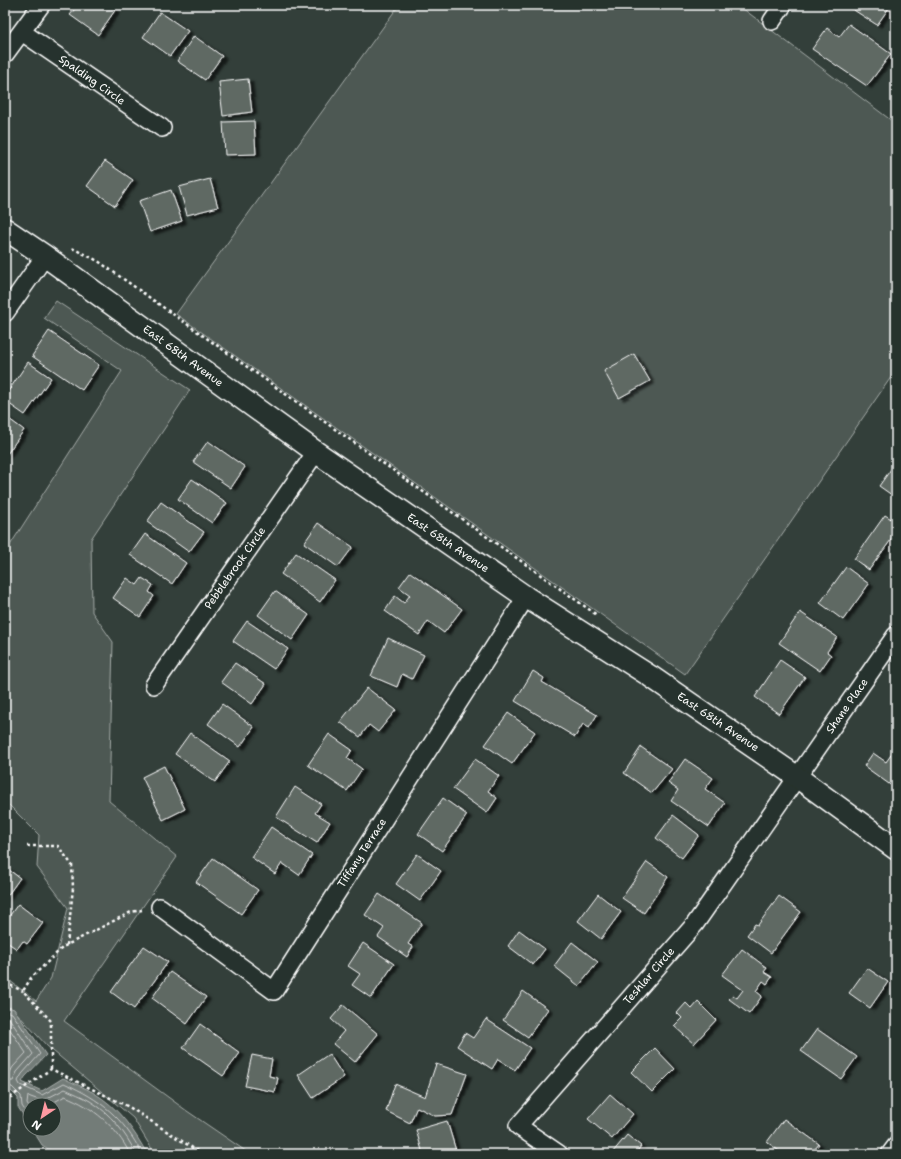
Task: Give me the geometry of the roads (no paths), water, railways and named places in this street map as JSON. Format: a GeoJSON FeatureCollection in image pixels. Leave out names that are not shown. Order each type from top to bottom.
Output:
{"type":"FeatureCollection","features":[{"type":"Feature","properties":{"kind":"street"},"geometry":{"type":"LineString","coordinates":[[5,54],[41,5]]}},
{"type":"Feature","properties":{"kind":"street"},"geometry":{"type":"LineString","coordinates":[[772,21],[783,5]]}},
{"type":"Feature","properties":{"kind":"street","name":"Spalding Circle"},"geometry":{"type":"LineString","coordinates":[[22,32],[162,128]]}},
{"type":"Feature","properties":{"kind":"street","name":"East 68th Avenue"},"geometry":{"type":"LineString","coordinates":[[5,229],[45,256],[316,452],[526,596],[650,676],[797,777],[896,849]]}},
{"type":"Feature","properties":{"kind":"street"},"geometry":{"type":"LineString","coordinates":[[5,313],[45,256]]}},
{"type":"Feature","properties":{"kind":"street","name":"Pebblebrook Circle"},"geometry":{"type":"LineString","coordinates":[[154,684],[316,452]]}},
{"type":"Feature","properties":{"kind":"street","name":"Tiffany Terrace"},"geometry":{"type":"LineString","coordinates":[[160,906],[274,991],[526,596]]}},
{"type":"Feature","properties":{"kind":"street","name":"Shane Place"},"geometry":{"type":"LineString","coordinates":[[797,777],[896,635]]}},
{"type":"Feature","properties":{"kind":"street","name":"Teshlar Circle"},"geometry":{"type":"LineString","coordinates":[[559,1154],[518,1126],[695,924],[797,777]]}},
{"type":"Feature","properties":{"kind":"street"},"geometry":{"type":"LineString","coordinates":[[890,1154],[896,1146]]}},
{"type":"Feature","properties":{"kind":"water"},"geometry":{"type":"Polygon","coordinates":[[[5,1006],[14,1009],[46,1055],[22,1082],[42,1091],[63,1078],[94,1093],[111,1105],[125,1120],[137,1136],[147,1154],[56,1154],[42,1145],[37,1137],[62,1137],[62,1097],[22,1097],[22,1113],[18,1107],[18,1098],[10,1090],[5,1090],[5,1006]]]}},
{"type":"Feature","properties":{"kind":"waterway"},"geometry":{"type":"LineString","coordinates":[[146,1152],[150,1154]]}}]}
